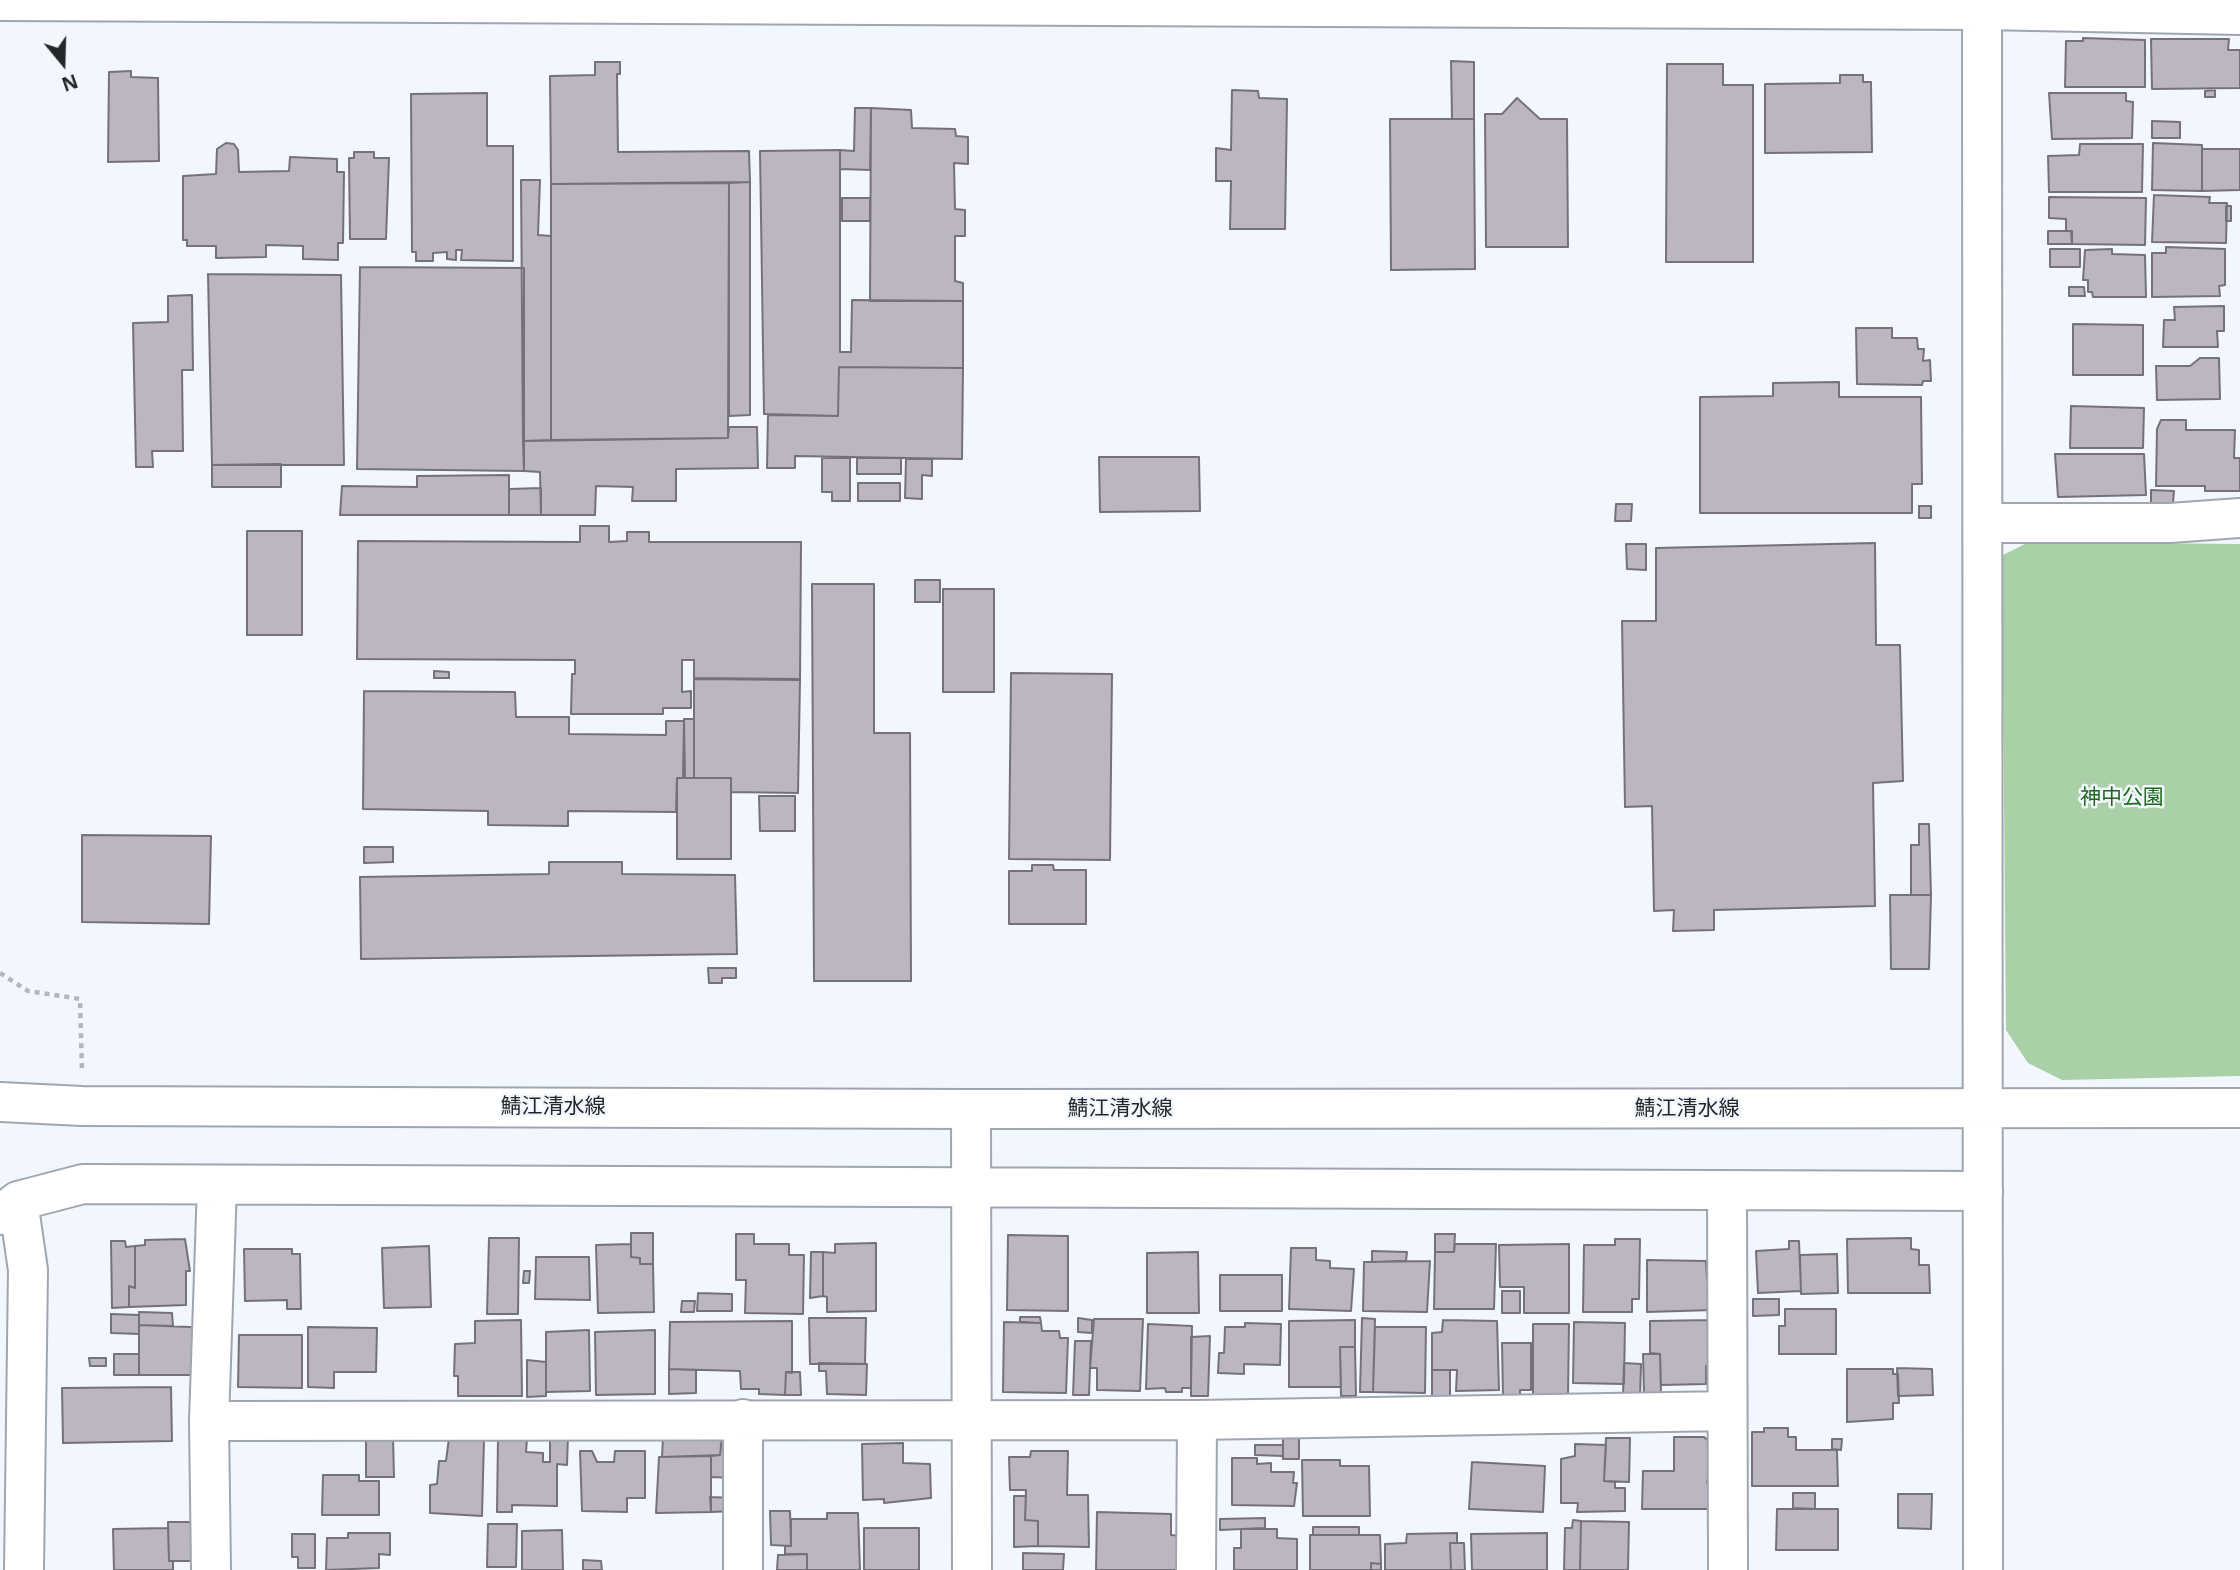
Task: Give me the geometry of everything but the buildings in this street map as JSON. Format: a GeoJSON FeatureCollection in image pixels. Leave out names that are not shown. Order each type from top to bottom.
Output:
{"type":"FeatureCollection","features":[{"type":"Feature","properties":{"kind":"street"},"geometry":{"type":"LineString","coordinates":[[0,1],[1982,5],[2240,15]]}},
{"type":"Feature","properties":{"kind":"street"},"geometry":{"type":"LineString","coordinates":[[1982,5],[1985,523],[1983,1570]]}},
{"type":"Feature","properties":{"kind":"street"},"geometry":{"type":"LineString","coordinates":[[1985,523],[2170,523],[2240,518]]}},
{"type":"Feature","properties":{"kind":"street","name":"鯖江清水線"},"geometry":{"type":"LineString","coordinates":[[0,1102],[82,1106],[971,1109],[2240,1108]]}},
{"type":"Feature","properties":{"kind":"street"},"geometry":{"type":"LineString","coordinates":[[971,1109],[972,1570]]}},
{"type":"Feature","properties":{"kind":"street"},"geometry":{"type":"LineString","coordinates":[[24,1570],[28,1270],[9,1208],[83,1184],[1983,1191]]}},
{"type":"Feature","properties":{"kind":"street"},"geometry":{"type":"LineString","coordinates":[[211,1570],[209,1421],[217,1185]]}},
{"type":"Feature","properties":{"kind":"street"},"geometry":{"type":"LineString","coordinates":[[1727,1191],[1728,1570]]}},
{"type":"Feature","properties":{"kind":"street"},"geometry":{"type":"LineString","coordinates":[[209,1421],[1197,1420],[1727,1411]]}},
{"type":"Feature","properties":{"kind":"street"},"geometry":{"type":"LineString","coordinates":[[743,1419],[743,1570]]}},
{"type":"Feature","properties":{"kind":"street"},"geometry":{"type":"LineString","coordinates":[[1196,1570],[1197,1420]]}},
{"type":"Feature","properties":{"kind":"path"},"geometry":{"type":"LineString","coordinates":[[0,973],[28,991],[80,999]]}},
{"type":"Feature","properties":{"kind":"green space","name":"神中公園"},"geometry":{"type":"Polygon","coordinates":[[[2029,542],[2240,544],[2240,1076],[2062,1080],[2028,1063],[2006,1030],[2002,567],[2003,555],[2029,542]]]}}]}
